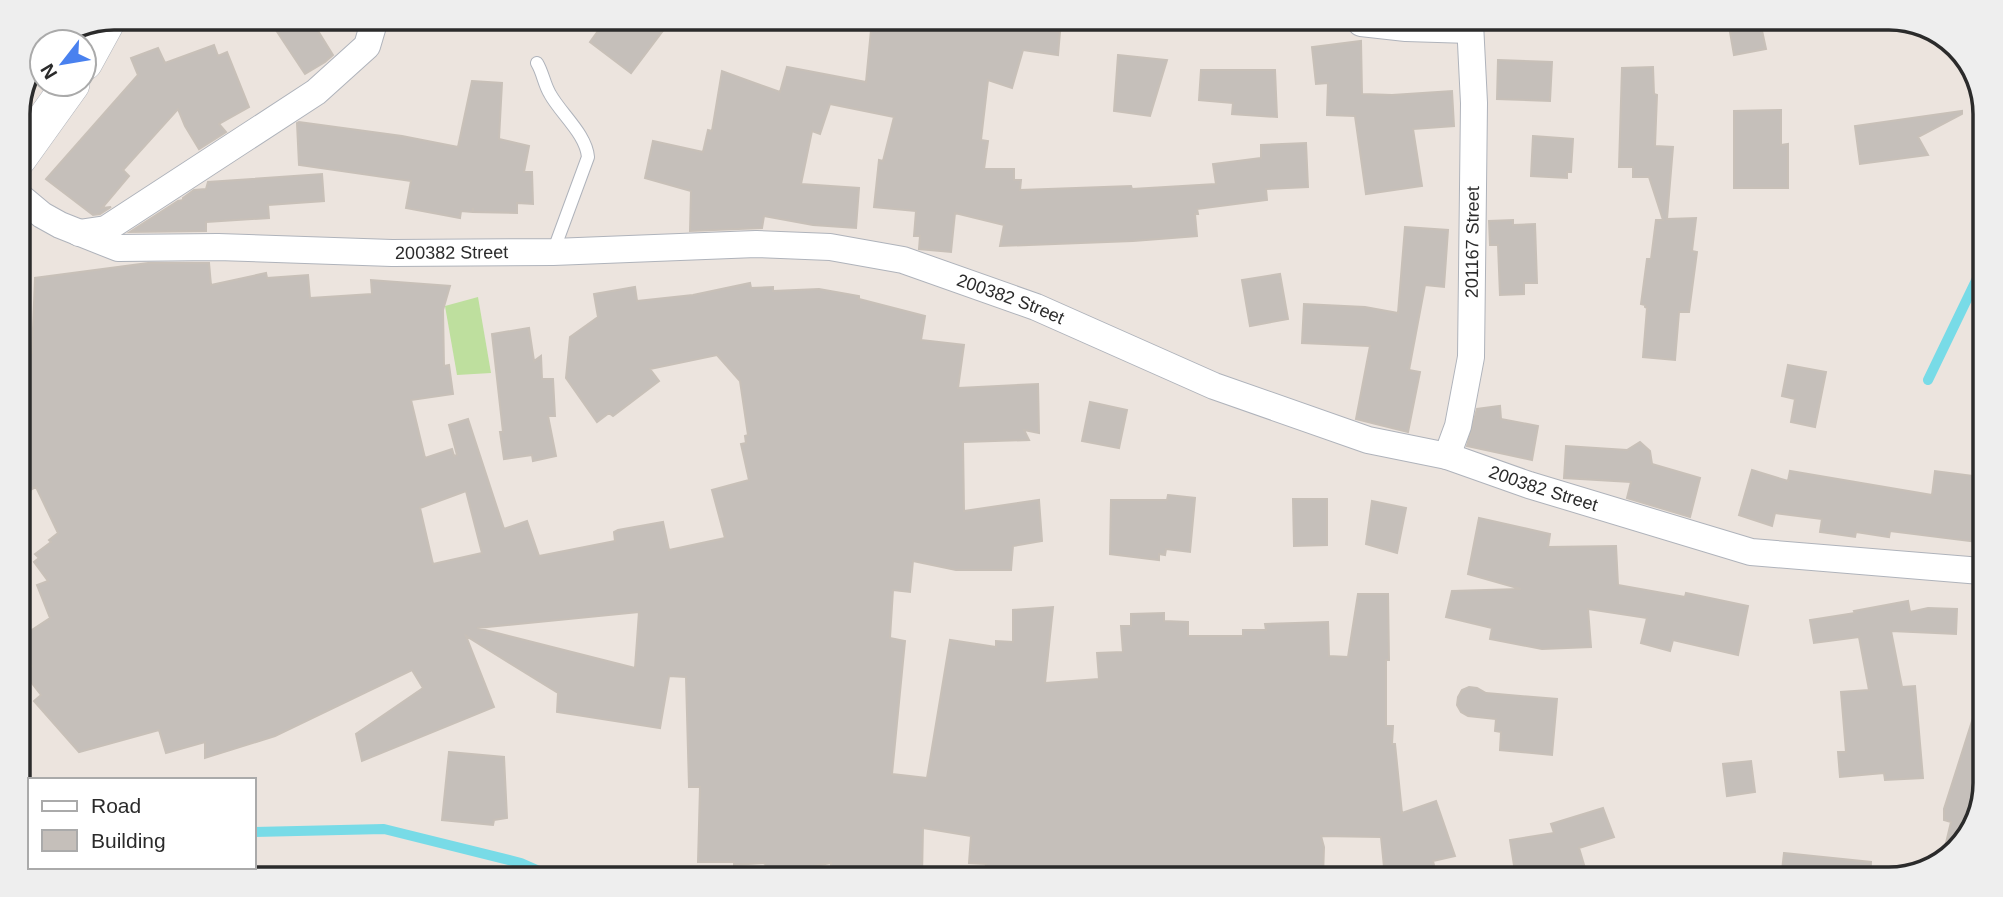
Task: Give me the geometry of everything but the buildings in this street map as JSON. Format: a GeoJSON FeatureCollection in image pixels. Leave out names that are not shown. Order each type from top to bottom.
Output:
{"type":"FeatureCollection","features":[{"type":"Feature","properties":{"kind":"street"},"geometry":{"type":"LineString","coordinates":[[79,233],[106,229],[316,92],[367,46],[372,30]]}},
{"type":"Feature","properties":{"kind":"street","name":"201167 Street"},"geometry":{"type":"LineString","coordinates":[[1447,457],[1458,426],[1471,357],[1474,103],[1470,30]]}},
{"type":"Feature","properties":{"kind":"street"},"geometry":{"type":"LineString","coordinates":[[30,141],[61,98]]}},
{"type":"Feature","properties":{"kind":"street","name":"200382 Street"},"geometry":{"type":"LineString","coordinates":[[30,205],[42,215],[118,248],[218,247],[392,253],[553,252],[756,244],[830,247],[902,260],[1036,307],[1214,386],[1368,440],[1447,457],[1529,485],[1751,552],[1973,570]]}},
{"type":"Feature","properties":{"kind":"lane"},"geometry":{"type":"LineString","coordinates":[[537,63],[549,93],[583,142],[588,157],[553,252]]}},
{"type":"Feature","properties":{"kind":"green space"},"geometry":{"type":"Polygon","coordinates":[[[478,297],[491,373],[457,375],[445,306],[478,297]]]}},
{"type":"Feature","properties":{"kind":"waterway"},"geometry":{"type":"LineString","coordinates":[[1928,380],[1973,287]]}},
{"type":"Feature","properties":{"kind":"waterway"},"geometry":{"type":"LineString","coordinates":[[256,832],[384,829],[530,867]]}}]}
